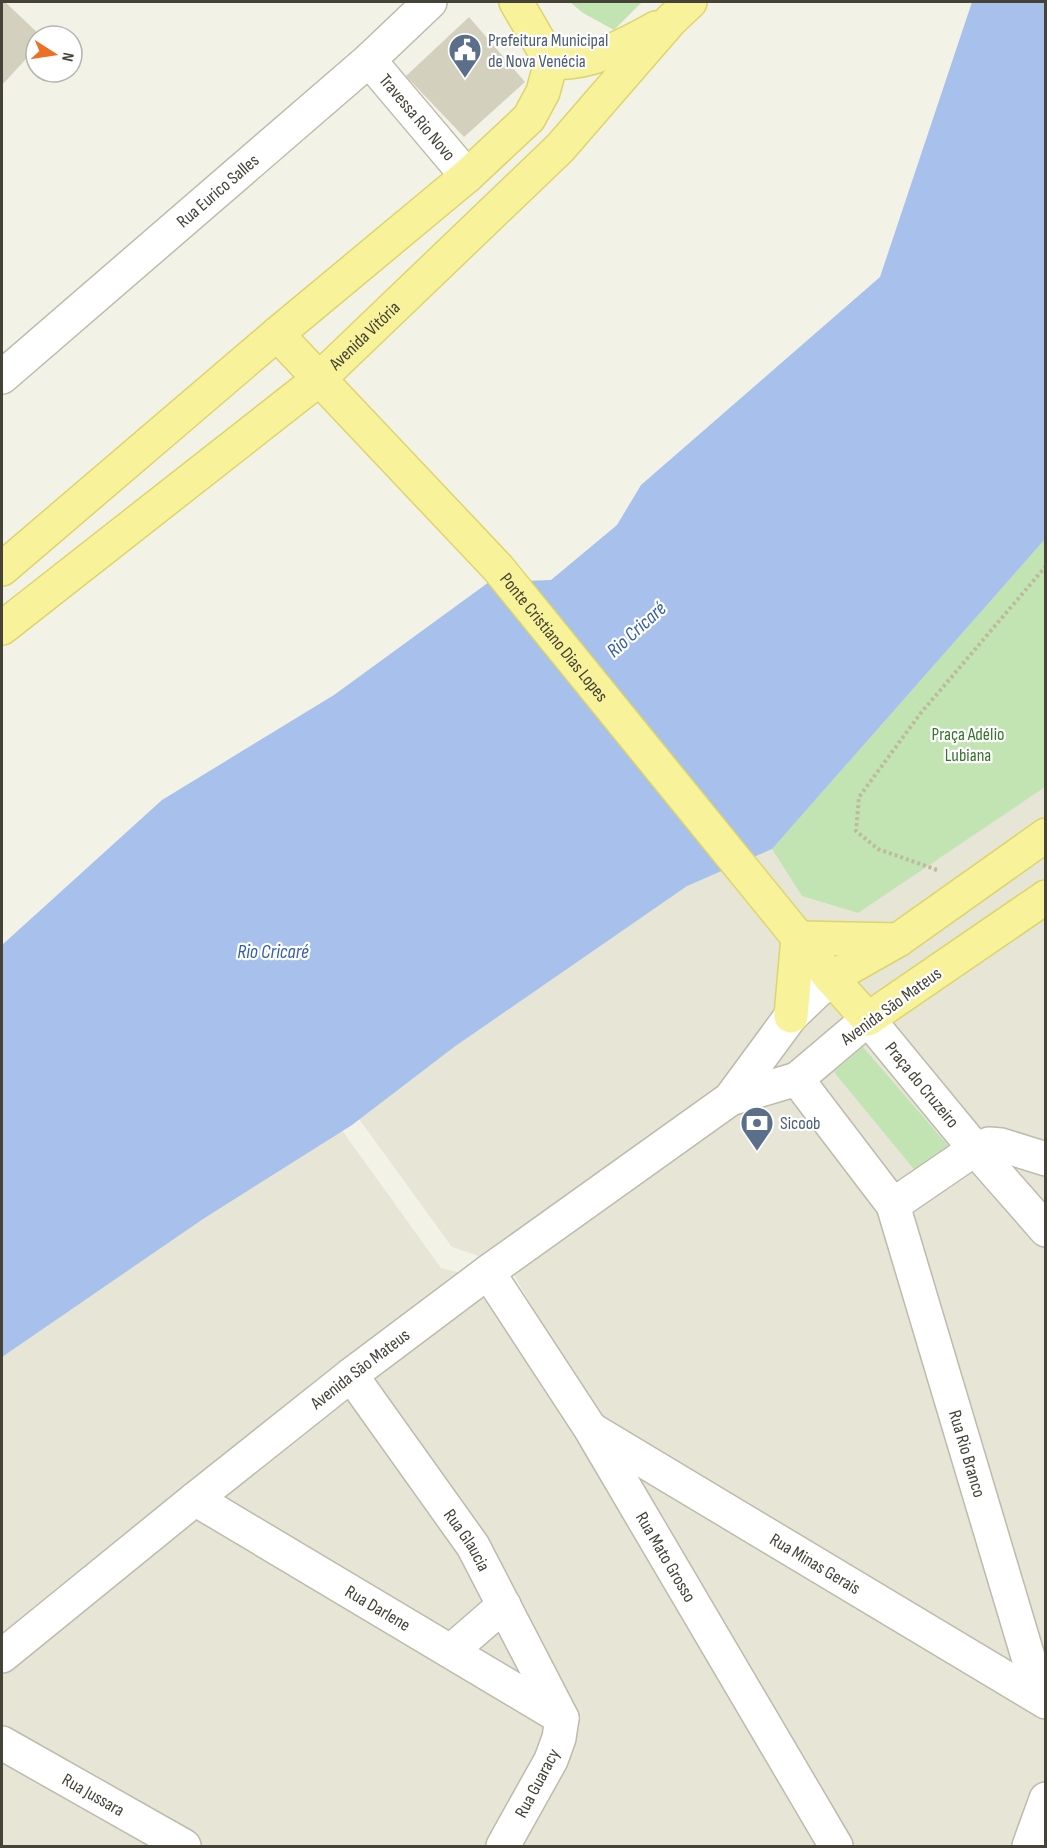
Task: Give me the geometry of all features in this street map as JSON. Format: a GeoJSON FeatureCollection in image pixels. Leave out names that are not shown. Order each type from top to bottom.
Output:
{"type":"FeatureCollection","features":[{"type":"Feature","properties":{"kind":"main road"},"geometry":{"type":"LineString","coordinates":[[2,569],[277,334],[467,176],[529,117],[543,92],[551,62],[516,2]]}},
{"type":"Feature","properties":{"kind":"main road"},"geometry":{"type":"LineString","coordinates":[[551,62],[564,63],[585,59],[618,48],[681,11]]}},
{"type":"Feature","properties":{"kind":"main road","name":"Avenida Vitória"},"geometry":{"type":"LineString","coordinates":[[2,628],[318,380],[560,148],[681,11]]}},
{"type":"Feature","properties":{"kind":"main road","name":"Ponte Cristiano Dias Lopes"},"geometry":{"type":"LineString","coordinates":[[277,334],[498,568],[798,938],[868,1019]]}},
{"type":"Feature","properties":{"kind":"main road"},"geometry":{"type":"LineString","coordinates":[[831,978],[898,940],[1046,835]]}},
{"type":"Feature","properties":{"kind":"main road","name":"Avenida São Mateus"},"geometry":{"type":"LineString","coordinates":[[868,1019],[1046,897]]}},
{"type":"Feature","properties":{"kind":"main road"},"geometry":{"type":"LineString","coordinates":[[791,1016],[798,938],[898,940]]}},
{"type":"Feature","properties":{"kind":"street","name":"Rua Eurico Salles"},"geometry":{"type":"LineString","coordinates":[[4,371],[369,60],[430,2]]}},
{"type":"Feature","properties":{"kind":"street","name":"Travessa Rio Novo"},"geometry":{"type":"LineString","coordinates":[[369,60],[467,176]]}},
{"type":"Feature","properties":{"kind":"street","name":"Avenida São Mateus"},"geometry":{"type":"LineString","coordinates":[[2,1656],[351,1375],[488,1272],[730,1099],[791,1016],[831,978]]}},
{"type":"Feature","properties":{"kind":"street","name":"Avenida São Mateus"},"geometry":{"type":"LineString","coordinates":[[730,1099],[797,1079],[868,1019]]}},
{"type":"Feature","properties":{"kind":"street","name":"Praça do Cruzeiro"},"geometry":{"type":"LineString","coordinates":[[868,1019],[975,1149],[1046,1230]]}},
{"type":"Feature","properties":{"kind":"street"},"geometry":{"type":"LineString","coordinates":[[797,1079],[893,1205],[975,1149],[989,1144],[1001,1145],[1046,1159]]}},
{"type":"Feature","properties":{"kind":"street","name":"Rua Rio Branco"},"geometry":{"type":"LineString","coordinates":[[893,1205],[1042,1700]]}},
{"type":"Feature","properties":{"kind":"street","name":"Rua Mato Grosso"},"geometry":{"type":"LineString","coordinates":[[488,1272],[590,1428],[824,1839]]}},
{"type":"Feature","properties":{"kind":"street","name":"Rua Glaucia"},"geometry":{"type":"LineString","coordinates":[[351,1375],[473,1546],[562,1718]]}},
{"type":"Feature","properties":{"kind":"street","name":"Rua Minas Gerais"},"geometry":{"type":"LineString","coordinates":[[590,1428],[1042,1700]]}},
{"type":"Feature","properties":{"kind":"street","name":"Rua Darlene"},"geometry":{"type":"LineString","coordinates":[[195,1499],[562,1718]]}},
{"type":"Feature","properties":{"kind":"street"},"geometry":{"type":"LineString","coordinates":[[451,1652],[504,1605]]}},
{"type":"Feature","properties":{"kind":"street","name":"Rua Guaracy"},"geometry":{"type":"LineString","coordinates":[[503,1846],[551,1760],[559,1738],[562,1718]]}},
{"type":"Feature","properties":{"kind":"street","name":"Rua Jussara"},"geometry":{"type":"LineString","coordinates":[[2,1743],[182,1846]]}},
{"type":"Feature","properties":{"kind":"street"},"geometry":{"type":"LineString","coordinates":[[1029,1846],[1046,1799]]}},
{"type":"Feature","properties":{"kind":"path"},"geometry":{"type":"LineString","coordinates":[[959,897],[940,872],[878,849],[856,831],[859,797],[920,714],[1046,566]]}},
{"type":"Feature","properties":{"kind":"shaded area"},"geometry":{"type":"Polygon","coordinates":[[[1045,139],[1045,1846],[838,1846],[509,1266],[452,1247],[264,988],[1045,139]]]}},
{"type":"Feature","properties":{"kind":"shaded area"},"geometry":{"type":"Polygon","coordinates":[[[249,1001],[441,1268],[496,1282],[817,1846],[2,1846],[2,1184],[249,1001]]]}},
{"type":"Feature","properties":{"kind":"green space"},"geometry":{"type":"Polygon","coordinates":[[[570,2],[642,2],[614,30],[583,13],[570,2]]]}},
{"type":"Feature","properties":{"kind":"green space","name":"Praça Adélio Lubiana"},"geometry":{"type":"Polygon","coordinates":[[[1045,539],[1045,787],[858,913],[802,896],[772,849],[1045,539]]]}},
{"type":"Feature","properties":{"kind":"green space"},"geometry":{"type":"Polygon","coordinates":[[[863,1047],[956,1155],[922,1179],[834,1072],[863,1047]]]}},
{"type":"Feature","properties":{"kind":"water","name":"Rio Cricaré"},"geometry":{"type":"Polygon","coordinates":[[[972,2],[1045,2],[1045,539],[772,849],[687,886],[454,1047],[352,1125],[203,1219],[2,1357],[2,945],[162,800],[334,695],[489,582],[551,580],[617,525],[641,485],[880,277],[972,2]]]}},
{"type":"Feature","properties":{"kind":"building"},"geometry":{"type":"Polygon","coordinates":[[[2,2],[5,2],[28,24],[24,24],[24,61],[2,85],[2,2]]]}},
{"type":"Feature","properties":{"kind":"building","name":"Prefeitura Municipal de Nova Venécia"},"geometry":{"type":"Polygon","coordinates":[[[469,17],[525,82],[464,137],[406,76],[469,17]]]}},
{"type":"Feature","properties":{"kind":"place","name":"Prefeitura Municipal de Nova Venécia"},"geometry":{"type":"Point","coordinates":[465,79]}},
{"type":"Feature","properties":{"kind":"place","name":"Sicoob"},"geometry":{"type":"Point","coordinates":[757,1152]}}]}
